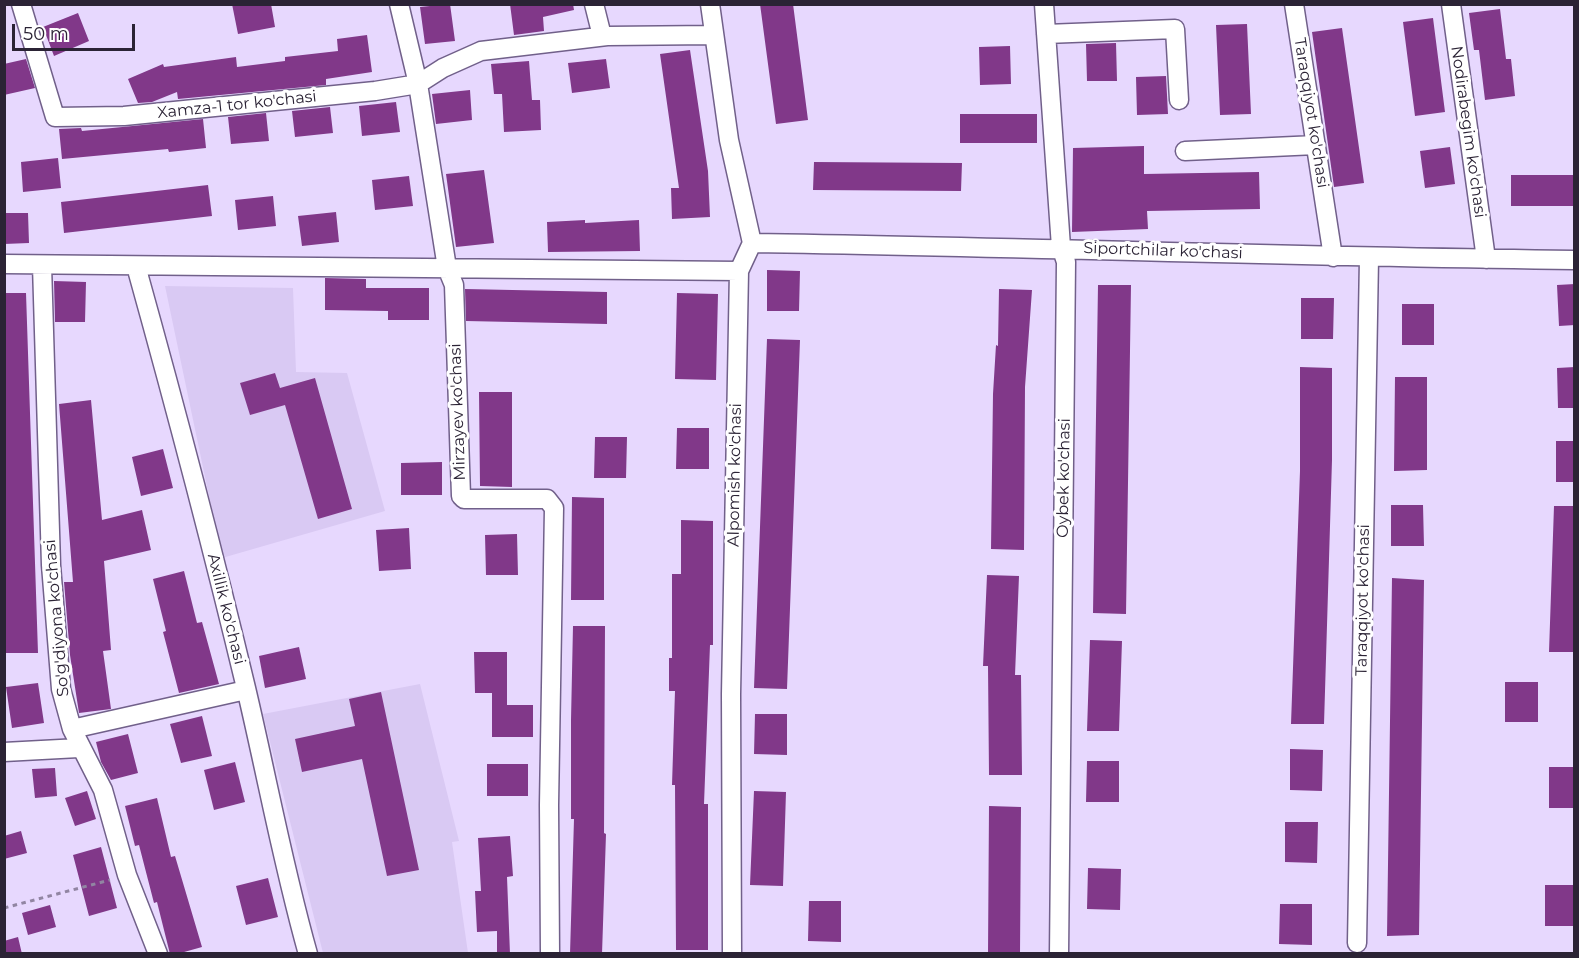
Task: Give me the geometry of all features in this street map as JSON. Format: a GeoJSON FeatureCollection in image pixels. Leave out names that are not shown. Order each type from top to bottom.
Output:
{"type":"FeatureCollection","features":[{"type":"Feature","properties":{"kind":"street","name":"Xamza-1 tor ko'chasi"},"geometry":{"type":"LineString","coordinates":[[21,4],[55,117],[124,116],[375,91],[418,84]]}},
{"type":"Feature","properties":{"kind":"street","name":"Mirzayev ko'chasi"},"geometry":{"type":"LineString","coordinates":[[399,4],[418,84],[447,268],[454,285],[462,498],[547,499],[554,508],[549,805],[550,954]]}},
{"type":"Feature","properties":{"kind":"street"},"geometry":{"type":"LineString","coordinates":[[594,4],[602,36]]}},
{"type":"Feature","properties":{"kind":"street"},"geometry":{"type":"LineString","coordinates":[[710,4],[729,140],[752,243]]}},
{"type":"Feature","properties":{"kind":"street","name":"Oybek ko'chasi"},"geometry":{"type":"LineString","coordinates":[[1044,4],[1061,248],[1066,262],[1059,954]]}},
{"type":"Feature","properties":{"kind":"street","name":"Taraqqiyot ko'chasi"},"geometry":{"type":"LineString","coordinates":[[1294,4],[1333,257]]}},
{"type":"Feature","properties":{"kind":"street","name":"Nodirabegim ko'chasi"},"geometry":{"type":"LineString","coordinates":[[1450,4],[1486,259]]}},
{"type":"Feature","properties":{"kind":"street"},"geometry":{"type":"LineString","coordinates":[[1046,34],[1175,30],[1179,100]]}},
{"type":"Feature","properties":{"kind":"street"},"geometry":{"type":"LineString","coordinates":[[418,84],[442,68],[481,51],[602,36],[714,35]]}},
{"type":"Feature","properties":{"kind":"street"},"geometry":{"type":"LineString","coordinates":[[1185,151],[1316,145]]}},
{"type":"Feature","properties":{"kind":"street","name":"Siportchilar ko'chasi"},"geometry":{"type":"LineString","coordinates":[[752,243],[1061,248],[1369,258],[1575,260]]}},
{"type":"Feature","properties":{"kind":"street","name":"Alpomish ko'chasi"},"geometry":{"type":"LineString","coordinates":[[732,954],[731,694],[739,271],[752,243]]}},
{"type":"Feature","properties":{"kind":"street","name":"Taraqqiyot ko'chasi"},"geometry":{"type":"LineString","coordinates":[[1357,943],[1369,258]]}},
{"type":"Feature","properties":{"kind":"street"},"geometry":{"type":"LineString","coordinates":[[4,264],[739,271]]}},
{"type":"Feature","properties":{"kind":"street","name":"So'g'diyona ko'chasi"},"geometry":{"type":"LineString","coordinates":[[42,265],[51,565],[61,689],[79,748],[103,790],[127,875],[158,954]]}},
{"type":"Feature","properties":{"kind":"street","name":"Axillik ko'chasi"},"geometry":{"type":"LineString","coordinates":[[136,266],[187,447],[246,690],[290,891],[308,954]]}},
{"type":"Feature","properties":{"kind":"street"},"geometry":{"type":"LineString","coordinates":[[72,729],[246,690]]}},
{"type":"Feature","properties":{"kind":"street"},"geometry":{"type":"LineString","coordinates":[[4,752],[79,748]]}},
{"type":"Feature","properties":{"kind":"path"},"geometry":{"type":"LineString","coordinates":[[4,908],[127,875]]}},
{"type":"Feature","properties":{"kind":"shaded area"},"geometry":{"type":"Polygon","coordinates":[[[165,286],[293,288],[296,372],[347,373],[385,511],[222,558],[165,286]]]}},
{"type":"Feature","properties":{"kind":"shaded area"},"geometry":{"type":"Polygon","coordinates":[[[420,684],[459,841],[452,842],[468,953],[323,953],[263,714],[420,684]]]}},
{"type":"Feature","properties":{"kind":"building"},"geometry":{"type":"Polygon","coordinates":[[[232,4],[271,4],[275,27],[238,34],[232,4]]]}},
{"type":"Feature","properties":{"kind":"building"},"geometry":{"type":"Polygon","coordinates":[[[450,4],[455,41],[425,44],[420,7],[450,4]]]}},
{"type":"Feature","properties":{"kind":"building"},"geometry":{"type":"Polygon","coordinates":[[[510,4],[573,4],[574,10],[543,17],[544,31],[514,35],[510,4]]]}},
{"type":"Feature","properties":{"kind":"building"},"geometry":{"type":"Polygon","coordinates":[[[760,4],[793,4],[808,120],[776,124],[760,4]]]}},
{"type":"Feature","properties":{"kind":"building"},"geometry":{"type":"Polygon","coordinates":[[[1500,9],[1506,59],[1511,59],[1515,96],[1485,100],[1479,50],[1474,50],[1469,13],[1500,9]]]}},
{"type":"Feature","properties":{"kind":"building"},"geometry":{"type":"Polygon","coordinates":[[[78,13],[89,41],[54,56],[43,27],[78,13]]]}},
{"type":"Feature","properties":{"kind":"building"},"geometry":{"type":"Polygon","coordinates":[[[1433,18],[1445,112],[1415,116],[1403,22],[1433,18]]]}},
{"type":"Feature","properties":{"kind":"building"},"geometry":{"type":"Polygon","coordinates":[[[1247,24],[1251,114],[1220,115],[1216,25],[1247,24]]]}},
{"type":"Feature","properties":{"kind":"building"},"geometry":{"type":"Polygon","coordinates":[[[1342,28],[1364,183],[1334,187],[1312,32],[1342,28]]]}},
{"type":"Feature","properties":{"kind":"building"},"geometry":{"type":"Polygon","coordinates":[[[367,35],[372,72],[326,79],[326,85],[178,99],[177,92],[152,102],[138,103],[128,79],[163,64],[164,67],[236,57],[237,67],[285,61],[285,57],[338,51],[337,39],[367,35]]]}},
{"type":"Feature","properties":{"kind":"building"},"geometry":{"type":"Polygon","coordinates":[[[1116,43],[1117,81],[1087,81],[1086,44],[1116,43]]]}},
{"type":"Feature","properties":{"kind":"building"},"geometry":{"type":"Polygon","coordinates":[[[1010,46],[1011,84],[980,85],[979,47],[1010,46]]]}},
{"type":"Feature","properties":{"kind":"building"},"geometry":{"type":"Polygon","coordinates":[[[690,50],[708,171],[710,217],[672,219],[671,188],[679,188],[660,54],[690,50]]]}},
{"type":"Feature","properties":{"kind":"building"},"geometry":{"type":"Polygon","coordinates":[[[26,59],[35,88],[4,95],[4,64],[26,59]]]}},
{"type":"Feature","properties":{"kind":"building"},"geometry":{"type":"Polygon","coordinates":[[[606,59],[610,88],[572,93],[568,63],[606,59]]]}},
{"type":"Feature","properties":{"kind":"building"},"geometry":{"type":"Polygon","coordinates":[[[529,61],[532,100],[540,100],[541,130],[504,132],[502,94],[494,94],[491,64],[529,61]]]}},
{"type":"Feature","properties":{"kind":"building"},"geometry":{"type":"Polygon","coordinates":[[[1166,76],[1168,114],[1137,115],[1136,77],[1166,76]]]}},
{"type":"Feature","properties":{"kind":"building"},"geometry":{"type":"Polygon","coordinates":[[[470,90],[472,120],[436,124],[432,94],[470,90]]]}},
{"type":"Feature","properties":{"kind":"building"},"geometry":{"type":"Polygon","coordinates":[[[396,102],[400,132],[362,136],[359,106],[396,102]]]}},
{"type":"Feature","properties":{"kind":"building"},"geometry":{"type":"Polygon","coordinates":[[[330,107],[333,133],[295,137],[292,111],[330,107]]]}},
{"type":"Feature","properties":{"kind":"building"},"geometry":{"type":"Polygon","coordinates":[[[266,113],[269,141],[231,144],[228,117],[266,113]]]}},
{"type":"Feature","properties":{"kind":"building"},"geometry":{"type":"Polygon","coordinates":[[[960,114],[1037,114],[1037,143],[960,143],[960,114]]]}},
{"type":"Feature","properties":{"kind":"building"},"geometry":{"type":"Polygon","coordinates":[[[203,119],[206,148],[169,152],[168,149],[62,159],[59,129],[81,128],[82,131],[203,119]]]}},
{"type":"Feature","properties":{"kind":"building"},"geometry":{"type":"Polygon","coordinates":[[[1144,146],[1144,174],[1259,172],[1260,209],[1147,211],[1148,229],[1072,232],[1073,148],[1144,146]]]}},
{"type":"Feature","properties":{"kind":"building"},"geometry":{"type":"Polygon","coordinates":[[[1450,147],[1455,184],[1425,188],[1420,151],[1450,147]]]}},
{"type":"Feature","properties":{"kind":"building"},"geometry":{"type":"Polygon","coordinates":[[[58,158],[61,188],[23,192],[21,162],[58,158]]]}},
{"type":"Feature","properties":{"kind":"building"},"geometry":{"type":"Polygon","coordinates":[[[814,162],[962,163],[961,191],[813,190],[814,162]]]}},
{"type":"Feature","properties":{"kind":"building"},"geometry":{"type":"Polygon","coordinates":[[[484,170],[494,243],[456,247],[446,174],[484,170]]]}},
{"type":"Feature","properties":{"kind":"building"},"geometry":{"type":"Polygon","coordinates":[[[1511,175],[1575,175],[1575,206],[1511,206],[1511,175]]]}},
{"type":"Feature","properties":{"kind":"building"},"geometry":{"type":"Polygon","coordinates":[[[409,176],[413,206],[375,210],[372,180],[409,176]]]}},
{"type":"Feature","properties":{"kind":"building"},"geometry":{"type":"Polygon","coordinates":[[[208,185],[212,216],[64,233],[61,202],[208,185]]]}},
{"type":"Feature","properties":{"kind":"building"},"geometry":{"type":"Polygon","coordinates":[[[273,196],[276,226],[238,230],[235,200],[273,196]]]}},
{"type":"Feature","properties":{"kind":"building"},"geometry":{"type":"Polygon","coordinates":[[[336,212],[339,242],[302,246],[298,216],[336,212]]]}},
{"type":"Feature","properties":{"kind":"building"},"geometry":{"type":"Polygon","coordinates":[[[4,213],[28,213],[29,243],[4,244],[4,213]]]}},
{"type":"Feature","properties":{"kind":"building"},"geometry":{"type":"Polygon","coordinates":[[[585,220],[585,223],[639,220],[640,251],[548,252],[547,222],[585,220]]]}},
{"type":"Feature","properties":{"kind":"building"},"geometry":{"type":"Polygon","coordinates":[[[767,270],[800,271],[799,311],[767,311],[767,270]]]}},
{"type":"Feature","properties":{"kind":"building"},"geometry":{"type":"Polygon","coordinates":[[[325,278],[366,279],[366,288],[429,288],[429,320],[388,320],[388,311],[325,310],[325,278]]]}},
{"type":"Feature","properties":{"kind":"building"},"geometry":{"type":"Polygon","coordinates":[[[54,281],[86,282],[85,322],[55,322],[54,281]]]}},
{"type":"Feature","properties":{"kind":"building"},"geometry":{"type":"Polygon","coordinates":[[[1575,284],[1575,325],[1559,326],[1557,285],[1575,284]]]}},
{"type":"Feature","properties":{"kind":"building"},"geometry":{"type":"Polygon","coordinates":[[[1098,285],[1131,285],[1126,614],[1093,613],[1098,285]]]}},
{"type":"Feature","properties":{"kind":"building"},"geometry":{"type":"Polygon","coordinates":[[[465,289],[607,292],[607,324],[466,321],[465,289]]]}},
{"type":"Feature","properties":{"kind":"building"},"geometry":{"type":"Polygon","coordinates":[[[999,289],[1032,290],[1025,387],[1024,550],[991,549],[993,394],[996,345],[998,346],[999,289]]]}},
{"type":"Feature","properties":{"kind":"building"},"geometry":{"type":"Polygon","coordinates":[[[4,293],[26,293],[38,653],[6,653],[4,293]]]}},
{"type":"Feature","properties":{"kind":"building"},"geometry":{"type":"Polygon","coordinates":[[[677,293],[718,294],[716,380],[675,379],[677,293]]]}},
{"type":"Feature","properties":{"kind":"building"},"geometry":{"type":"Polygon","coordinates":[[[1301,298],[1334,298],[1333,339],[1301,339],[1301,298]]]}},
{"type":"Feature","properties":{"kind":"building"},"geometry":{"type":"Polygon","coordinates":[[[1402,304],[1434,304],[1434,345],[1402,345],[1402,304]]]}},
{"type":"Feature","properties":{"kind":"building"},"geometry":{"type":"Polygon","coordinates":[[[767,339],[800,340],[787,689],[754,688],[767,339]]]}},
{"type":"Feature","properties":{"kind":"building"},"geometry":{"type":"Polygon","coordinates":[[[1300,367],[1332,368],[1332,460],[1324,724],[1291,724],[1300,471],[1300,367]]]}},
{"type":"Feature","properties":{"kind":"building"},"geometry":{"type":"Polygon","coordinates":[[[1575,367],[1575,408],[1558,408],[1557,368],[1575,367]]]}},
{"type":"Feature","properties":{"kind":"building"},"geometry":{"type":"Polygon","coordinates":[[[275,373],[280,388],[315,378],[352,509],[318,519],[285,405],[250,415],[240,383],[275,373]]]}},
{"type":"Feature","properties":{"kind":"building"},"geometry":{"type":"Polygon","coordinates":[[[1395,377],[1427,377],[1427,470],[1394,471],[1395,377]]]}},
{"type":"Feature","properties":{"kind":"building"},"geometry":{"type":"Polygon","coordinates":[[[479,392],[512,392],[512,487],[480,486],[479,392]]]}},
{"type":"Feature","properties":{"kind":"building"},"geometry":{"type":"Polygon","coordinates":[[[91,400],[102,520],[142,510],[151,550],[104,561],[111,650],[103,651],[111,709],[79,713],[70,655],[64,582],[73,582],[59,404],[91,400]]]}},
{"type":"Feature","properties":{"kind":"building"},"geometry":{"type":"Polygon","coordinates":[[[677,428],[709,428],[709,469],[676,469],[677,428]]]}},
{"type":"Feature","properties":{"kind":"building"},"geometry":{"type":"Polygon","coordinates":[[[595,437],[627,437],[626,478],[594,478],[595,437]]]}},
{"type":"Feature","properties":{"kind":"building"},"geometry":{"type":"Polygon","coordinates":[[[1556,441],[1575,441],[1575,482],[1556,482],[1556,441]]]}},
{"type":"Feature","properties":{"kind":"building"},"geometry":{"type":"Polygon","coordinates":[[[163,449],[173,488],[141,496],[132,457],[163,449]]]}},
{"type":"Feature","properties":{"kind":"building"},"geometry":{"type":"Polygon","coordinates":[[[442,462],[442,495],[401,495],[401,463],[442,462]]]}},
{"type":"Feature","properties":{"kind":"building"},"geometry":{"type":"Polygon","coordinates":[[[572,497],[604,498],[604,600],[571,600],[572,497]]]}},
{"type":"Feature","properties":{"kind":"building"},"geometry":{"type":"Polygon","coordinates":[[[1391,505],[1423,505],[1424,546],[1391,546],[1391,505]]]}},
{"type":"Feature","properties":{"kind":"building"},"geometry":{"type":"Polygon","coordinates":[[[1554,506],[1575,506],[1575,652],[1549,652],[1554,506]]]}},
{"type":"Feature","properties":{"kind":"building"},"geometry":{"type":"Polygon","coordinates":[[[681,520],[713,521],[713,645],[710,645],[704,804],[708,804],[708,950],[676,950],[675,785],[672,785],[675,691],[669,691],[669,658],[672,658],[672,574],[681,574],[681,520]]]}},
{"type":"Feature","properties":{"kind":"building"},"geometry":{"type":"Polygon","coordinates":[[[409,528],[411,569],[379,571],[376,530],[409,528]]]}},
{"type":"Feature","properties":{"kind":"building"},"geometry":{"type":"Polygon","coordinates":[[[517,534],[518,575],[486,575],[485,535],[517,534]]]}},
{"type":"Feature","properties":{"kind":"building"},"geometry":{"type":"Polygon","coordinates":[[[184,571],[197,623],[202,622],[219,684],[179,693],[163,632],[166,631],[153,579],[184,571]]]}},
{"type":"Feature","properties":{"kind":"building"},"geometry":{"type":"Polygon","coordinates":[[[987,575],[1019,576],[1015,675],[1021,675],[1022,775],[989,775],[988,666],[983,666],[987,575]]]}},
{"type":"Feature","properties":{"kind":"building"},"geometry":{"type":"Polygon","coordinates":[[[1392,578],[1424,580],[1419,935],[1387,936],[1392,578]]]}},
{"type":"Feature","properties":{"kind":"building"},"geometry":{"type":"Polygon","coordinates":[[[573,626],[605,626],[604,833],[606,834],[602,954],[570,954],[574,819],[571,819],[573,626]]]}},
{"type":"Feature","properties":{"kind":"building"},"geometry":{"type":"Polygon","coordinates":[[[1090,640],[1122,641],[1119,731],[1087,731],[1090,640]]]}},
{"type":"Feature","properties":{"kind":"building"},"geometry":{"type":"Polygon","coordinates":[[[299,647],[306,679],[265,688],[259,656],[299,647]]]}},
{"type":"Feature","properties":{"kind":"building"},"geometry":{"type":"Polygon","coordinates":[[[474,652],[507,652],[507,705],[533,705],[533,737],[492,737],[492,693],[475,693],[474,652]]]}},
{"type":"Feature","properties":{"kind":"building"},"geometry":{"type":"Polygon","coordinates":[[[1505,682],[1538,682],[1538,722],[1505,722],[1505,682]]]}},
{"type":"Feature","properties":{"kind":"building"},"geometry":{"type":"Polygon","coordinates":[[[38,683],[44,723],[12,728],[6,687],[38,683]]]}},
{"type":"Feature","properties":{"kind":"building"},"geometry":{"type":"Polygon","coordinates":[[[381,692],[419,870],[387,876],[362,759],[302,772],[295,739],[355,726],[349,699],[381,692]]]}},
{"type":"Feature","properties":{"kind":"building"},"geometry":{"type":"Polygon","coordinates":[[[755,714],[787,714],[787,755],[754,754],[755,714]]]}},
{"type":"Feature","properties":{"kind":"building"},"geometry":{"type":"Polygon","coordinates":[[[202,716],[212,756],[181,763],[170,724],[202,716]]]}},
{"type":"Feature","properties":{"kind":"building"},"geometry":{"type":"Polygon","coordinates":[[[128,734],[138,773],[111,780],[101,762],[96,742],[128,734]]]}},
{"type":"Feature","properties":{"kind":"building"},"geometry":{"type":"Polygon","coordinates":[[[1290,749],[1323,750],[1322,791],[1290,790],[1290,749]]]}},
{"type":"Feature","properties":{"kind":"building"},"geometry":{"type":"Polygon","coordinates":[[[1087,761],[1119,761],[1119,802],[1086,802],[1087,761]]]}},
{"type":"Feature","properties":{"kind":"building"},"geometry":{"type":"Polygon","coordinates":[[[235,762],[245,802],[214,810],[204,770],[235,762]]]}},
{"type":"Feature","properties":{"kind":"building"},"geometry":{"type":"Polygon","coordinates":[[[487,764],[528,764],[528,796],[487,796],[487,764]]]}},
{"type":"Feature","properties":{"kind":"building"},"geometry":{"type":"Polygon","coordinates":[[[1549,767],[1575,767],[1575,808],[1549,808],[1549,767]]]}},
{"type":"Feature","properties":{"kind":"building"},"geometry":{"type":"Polygon","coordinates":[[[55,768],[57,796],[35,798],[32,769],[55,768]]]}},
{"type":"Feature","properties":{"kind":"building"},"geometry":{"type":"Polygon","coordinates":[[[87,791],[96,819],[75,826],[65,798],[87,791]]]}},
{"type":"Feature","properties":{"kind":"building"},"geometry":{"type":"Polygon","coordinates":[[[754,791],[786,792],[783,886],[750,885],[754,791]]]}},
{"type":"Feature","properties":{"kind":"building"},"geometry":{"type":"Polygon","coordinates":[[[157,798],[171,857],[175,856],[202,947],[177,954],[170,954],[157,902],[154,903],[139,845],[135,846],[125,806],[157,798]]]}},
{"type":"Feature","properties":{"kind":"building"},"geometry":{"type":"Polygon","coordinates":[[[989,806],[1021,807],[1020,954],[988,954],[989,806]]]}},
{"type":"Feature","properties":{"kind":"building"},"geometry":{"type":"Polygon","coordinates":[[[1285,822],[1318,822],[1317,863],[1285,862],[1285,822]]]}},
{"type":"Feature","properties":{"kind":"building"},"geometry":{"type":"Polygon","coordinates":[[[21,831],[27,853],[4,859],[4,836],[21,831]]]}},
{"type":"Feature","properties":{"kind":"building"},"geometry":{"type":"Polygon","coordinates":[[[510,836],[513,876],[507,877],[510,954],[497,954],[497,931],[477,932],[475,891],[481,891],[478,838],[510,836]]]}},
{"type":"Feature","properties":{"kind":"building"},"geometry":{"type":"Polygon","coordinates":[[[101,847],[117,908],[89,916],[73,855],[101,847]]]}},
{"type":"Feature","properties":{"kind":"building"},"geometry":{"type":"Polygon","coordinates":[[[1088,868],[1121,869],[1120,910],[1087,909],[1088,868]]]}},
{"type":"Feature","properties":{"kind":"building"},"geometry":{"type":"Polygon","coordinates":[[[268,878],[278,917],[246,925],[236,886],[268,878]]]}},
{"type":"Feature","properties":{"kind":"building"},"geometry":{"type":"Polygon","coordinates":[[[1545,885],[1575,885],[1575,926],[1545,926],[1545,885]]]}},
{"type":"Feature","properties":{"kind":"building"},"geometry":{"type":"Polygon","coordinates":[[[809,901],[841,901],[841,942],[808,941],[809,901]]]}},
{"type":"Feature","properties":{"kind":"building"},"geometry":{"type":"Polygon","coordinates":[[[1280,904],[1312,904],[1312,945],[1279,944],[1280,904]]]}},
{"type":"Feature","properties":{"kind":"building"},"geometry":{"type":"Polygon","coordinates":[[[50,905],[56,927],[28,935],[22,913],[50,905]]]}},
{"type":"Feature","properties":{"kind":"building"},"geometry":{"type":"Polygon","coordinates":[[[18,937],[22,954],[4,954],[4,941],[18,937]]]}}]}
